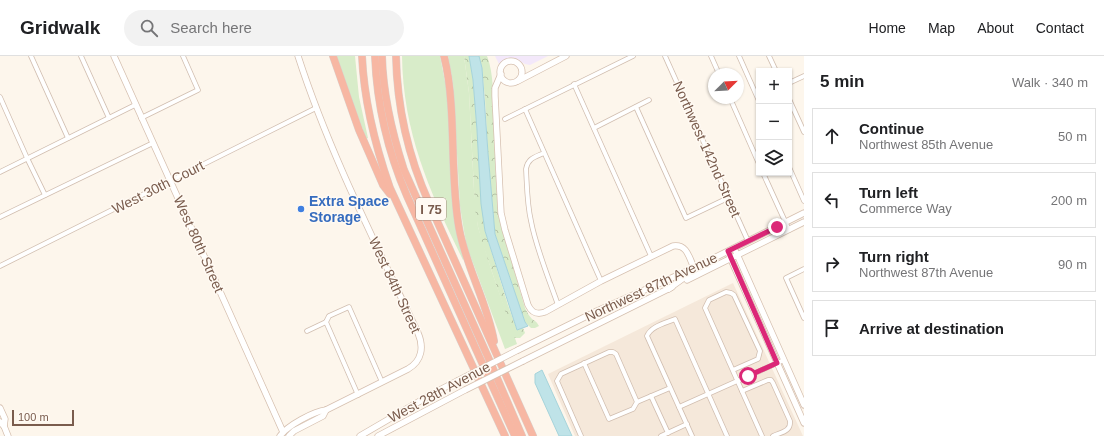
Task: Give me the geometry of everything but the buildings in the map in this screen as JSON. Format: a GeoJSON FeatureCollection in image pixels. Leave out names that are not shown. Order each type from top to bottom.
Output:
{"type":"FeatureCollection","features":[{"type":"Feature","properties":{"kind":"highway"},"geometry":{"type":"LineString","coordinates":[[333,56],[357,124],[383,185],[396,202]]}},
{"type":"Feature","properties":{"kind":"highway","name":"I 75"},"geometry":{"type":"LineString","coordinates":[[362,56],[366,93],[374,138],[386,176],[396,202],[505,436]]}},
{"type":"Feature","properties":{"kind":"highway"},"geometry":{"type":"LineString","coordinates":[[375,56],[377,85],[383,119],[397,171],[515,436]]}},
{"type":"Feature","properties":{"kind":"highway"},"geometry":{"type":"LineString","coordinates":[[382,56],[388,111],[404,170],[522,436]]}},
{"type":"Feature","properties":{"kind":"highway","name":"I 75"},"geometry":{"type":"LineString","coordinates":[[396,56],[397,85],[401,115],[406,139],[416,171],[533,436]]}},
{"type":"Feature","properties":{"kind":"highway"},"geometry":{"type":"LineString","coordinates":[[444,56],[450,86],[455,194],[459,227],[463,248],[492,328],[496,353]]}},
{"type":"Feature","properties":{"kind":"street"},"geometry":{"type":"LineString","coordinates":[[31,56],[68,138]]}},
{"type":"Feature","properties":{"kind":"street"},"geometry":{"type":"LineString","coordinates":[[81,56],[109,118]]}},
{"type":"Feature","properties":{"kind":"street","name":"West 80th Street"},"geometry":{"type":"LineString","coordinates":[[114,56],[281,434]]}},
{"type":"Feature","properties":{"kind":"street"},"geometry":{"type":"LineString","coordinates":[[141,118],[198,90],[183,56]]}},
{"type":"Feature","properties":{"kind":"street","name":"West 84th Street"},"geometry":{"type":"LineString","coordinates":[[298,56],[316,108],[343,174],[419,336],[422,348],[419,360],[411,368],[382,382]]}},
{"type":"Feature","properties":{"kind":"street"},"geometry":{"type":"LineString","coordinates":[[495,96],[500,87],[524,79],[536,71],[566,56]]}},
{"type":"Feature","properties":{"kind":"street"},"geometry":{"type":"LineString","coordinates":[[505,119],[632,56]]}},
{"type":"Feature","properties":{"kind":"street","name":"Northwest 142nd Street"},"geometry":{"type":"LineString","coordinates":[[665,56],[748,241]]}},
{"type":"Feature","properties":{"kind":"street"},"geometry":{"type":"LineString","coordinates":[[711,56],[716,68]]}},
{"type":"Feature","properties":{"kind":"street"},"geometry":{"type":"LineString","coordinates":[[739,56],[756,94]]}},
{"type":"Feature","properties":{"kind":"street"},"geometry":{"type":"LineString","coordinates":[[769,56],[775,68]]}},
{"type":"Feature","properties":{"kind":"street"},"geometry":{"type":"LineString","coordinates":[[536,71],[531,72],[511,62],[505,63],[495,88],[501,213],[528,305],[531,310],[540,314],[651,256],[673,246],[682,246],[686,250],[694,268],[690,274],[678,281],[669,289]]}},
{"type":"Feature","properties":{"kind":"street"},"geometry":{"type":"LineString","coordinates":[[500,74],[505,81],[513,82],[520,78],[522,72],[519,66]]}},
{"type":"Feature","properties":{"kind":"street"},"geometry":{"type":"LineString","coordinates":[[792,82],[804,76]]}},
{"type":"Feature","properties":{"kind":"street"},"geometry":{"type":"LineString","coordinates":[[574,84],[651,256]]}},
{"type":"Feature","properties":{"kind":"street"},"geometry":{"type":"LineString","coordinates":[[0,97],[45,195]]}},
{"type":"Feature","properties":{"kind":"street"},"geometry":{"type":"LineString","coordinates":[[594,128],[649,100]]}},
{"type":"Feature","properties":{"kind":"street"},"geometry":{"type":"LineString","coordinates":[[733,104],[756,157]]}},
{"type":"Feature","properties":{"kind":"street"},"geometry":{"type":"LineString","coordinates":[[791,104],[804,130]]}},
{"type":"Feature","properties":{"kind":"street"},"geometry":{"type":"LineString","coordinates":[[0,172],[136,105]]}},
{"type":"Feature","properties":{"kind":"street"},"geometry":{"type":"LineString","coordinates":[[636,107],[686,218],[728,198]]}},
{"type":"Feature","properties":{"kind":"street","name":"West 30th Court"},"geometry":{"type":"LineString","coordinates":[[0,266],[316,108]]}},
{"type":"Feature","properties":{"kind":"street"},"geometry":{"type":"LineString","coordinates":[[525,109],[601,281]]}},
{"type":"Feature","properties":{"kind":"street"},"geometry":{"type":"LineString","coordinates":[[0,217],[152,143]]}},
{"type":"Feature","properties":{"kind":"street"},"geometry":{"type":"LineString","coordinates":[[544,153],[531,159],[527,164],[528,206],[535,238],[558,305]]}},
{"type":"Feature","properties":{"kind":"street"},"geometry":{"type":"LineString","coordinates":[[792,174],[804,200]]}},
{"type":"Feature","properties":{"kind":"street"},"geometry":{"type":"LineString","coordinates":[[764,176],[788,230]]}},
{"type":"Feature","properties":{"kind":"street","name":"Northwest 87th Avenue"},"geometry":{"type":"LineString","coordinates":[[518,350],[597,311],[694,268],[804,214]]}},
{"type":"Feature","properties":{"kind":"street","name":"Northwest 87th Avenue"},"geometry":{"type":"LineString","coordinates":[[523,361],[804,222]]}},
{"type":"Feature","properties":{"kind":"street"},"geometry":{"type":"LineString","coordinates":[[734,248],[804,405]]}},
{"type":"Feature","properties":{"kind":"street"},"geometry":{"type":"LineString","coordinates":[[728,251],[804,423]]}},
{"type":"Feature","properties":{"kind":"street"},"geometry":{"type":"LineString","coordinates":[[804,269],[786,278],[804,318]]}},
{"type":"Feature","properties":{"kind":"street"},"geometry":{"type":"LineString","coordinates":[[733,370],[758,359],[760,351],[734,295],[726,292],[709,300],[705,308],[762,436]]}},
{"type":"Feature","properties":{"kind":"street"},"geometry":{"type":"LineString","coordinates":[[281,434],[291,425],[358,395],[382,382],[349,307],[329,316],[326,322],[307,331]]}},
{"type":"Feature","properties":{"kind":"street"},"geometry":{"type":"LineString","coordinates":[[692,436],[647,336],[652,329],[675,319],[727,436]]}},
{"type":"Feature","properties":{"kind":"street"},"geometry":{"type":"LineString","coordinates":[[326,322],[358,395]]}},
{"type":"Feature","properties":{"kind":"street","name":"West 28th Avenue"},"geometry":{"type":"LineString","coordinates":[[360,436],[432,394],[518,350]]}},
{"type":"Feature","properties":{"kind":"street"},"geometry":{"type":"LineString","coordinates":[[581,436],[557,381],[561,374],[609,352],[613,352],[616,354],[637,402]]}},
{"type":"Feature","properties":{"kind":"street"},"geometry":{"type":"LineString","coordinates":[[679,407],[784,360]]}},
{"type":"Feature","properties":{"kind":"street","name":"West 28th Avenue"},"geometry":{"type":"LineString","coordinates":[[378,436],[523,361]]}},
{"type":"Feature","properties":{"kind":"street"},"geometry":{"type":"LineString","coordinates":[[584,363],[609,420],[633,409],[637,402],[670,388]]}},
{"type":"Feature","properties":{"kind":"street"},"geometry":{"type":"LineString","coordinates":[[742,391],[771,380],[790,421],[789,429],[773,436]]}},
{"type":"Feature","properties":{"kind":"street"},"geometry":{"type":"LineString","coordinates":[[651,396],[668,433]]}},
{"type":"Feature","properties":{"kind":"street"},"geometry":{"type":"LineString","coordinates":[[0,408],[5,419],[1,426],[8,436]]}},
{"type":"Feature","properties":{"kind":"street"},"geometry":{"type":"LineString","coordinates":[[288,436],[294,431],[323,416],[326,410]]}},
{"type":"Feature","properties":{"kind":"street"},"geometry":{"type":"LineString","coordinates":[[661,436],[687,424]]}},
{"type":"Feature","properties":{"kind":"shaded area"},"geometry":{"type":"Polygon","coordinates":[[[495,56],[548,56],[530,65],[512,60],[505,61],[500,66],[495,56]]]}},
{"type":"Feature","properties":{"kind":"shaded area"},"geometry":{"type":"Polygon","coordinates":[[[733,283],[803,436],[575,436],[548,374],[733,283]]]}},
{"type":"Feature","properties":{"kind":"green space"},"geometry":{"type":"Polygon","coordinates":[[[336,56],[355,56],[359,97],[368,138],[366,139],[336,56]]]}},
{"type":"Feature","properties":{"kind":"green space"},"geometry":{"type":"Polygon","coordinates":[[[402,56],[440,56],[447,92],[463,260],[429,186],[420,162],[407,111],[402,56]]]}},
{"type":"Feature","properties":{"kind":"green space"},"geometry":{"type":"Polygon","coordinates":[[[448,56],[464,56],[469,93],[474,190],[478,227],[517,344],[505,349],[467,247],[460,206],[453,83],[448,56]]]}},
{"type":"Feature","properties":{"kind":"green space"},"geometry":{"type":"Polygon","coordinates":[[[464,56],[469,56],[473,80],[485,231],[517,330],[523,328],[525,333],[520,338],[514,338],[478,227],[475,209],[469,93],[464,56]]]}},
{"type":"Feature","properties":{"kind":"green space"},"geometry":{"type":"Polygon","coordinates":[[[479,56],[487,56],[492,78],[496,184],[501,225],[525,308],[530,317],[539,326],[535,328],[531,328],[525,322],[495,234],[485,99],[482,68],[479,56]]]}},
{"type":"Feature","properties":{"kind":"water"},"geometry":{"type":"Polygon","coordinates":[[[469,56],[479,56],[482,68],[495,234],[525,322],[528,326],[517,330],[485,231],[481,204],[473,80],[469,56]]]}},
{"type":"Feature","properties":{"kind":"water"},"geometry":{"type":"Polygon","coordinates":[[[542,370],[572,436],[559,436],[535,383],[535,374],[542,370]]]}},
{"type":"Feature","properties":{"kind":"place","name":"Extra Space Storage"},"geometry":{"type":"Point","coordinates":[301,209]}},
{"type":"Feature","properties":{"kind":"route"},"geometry":{"type":"LineString","coordinates":[[748,376],[777,363],[728,251],[777,227]]}}]}
